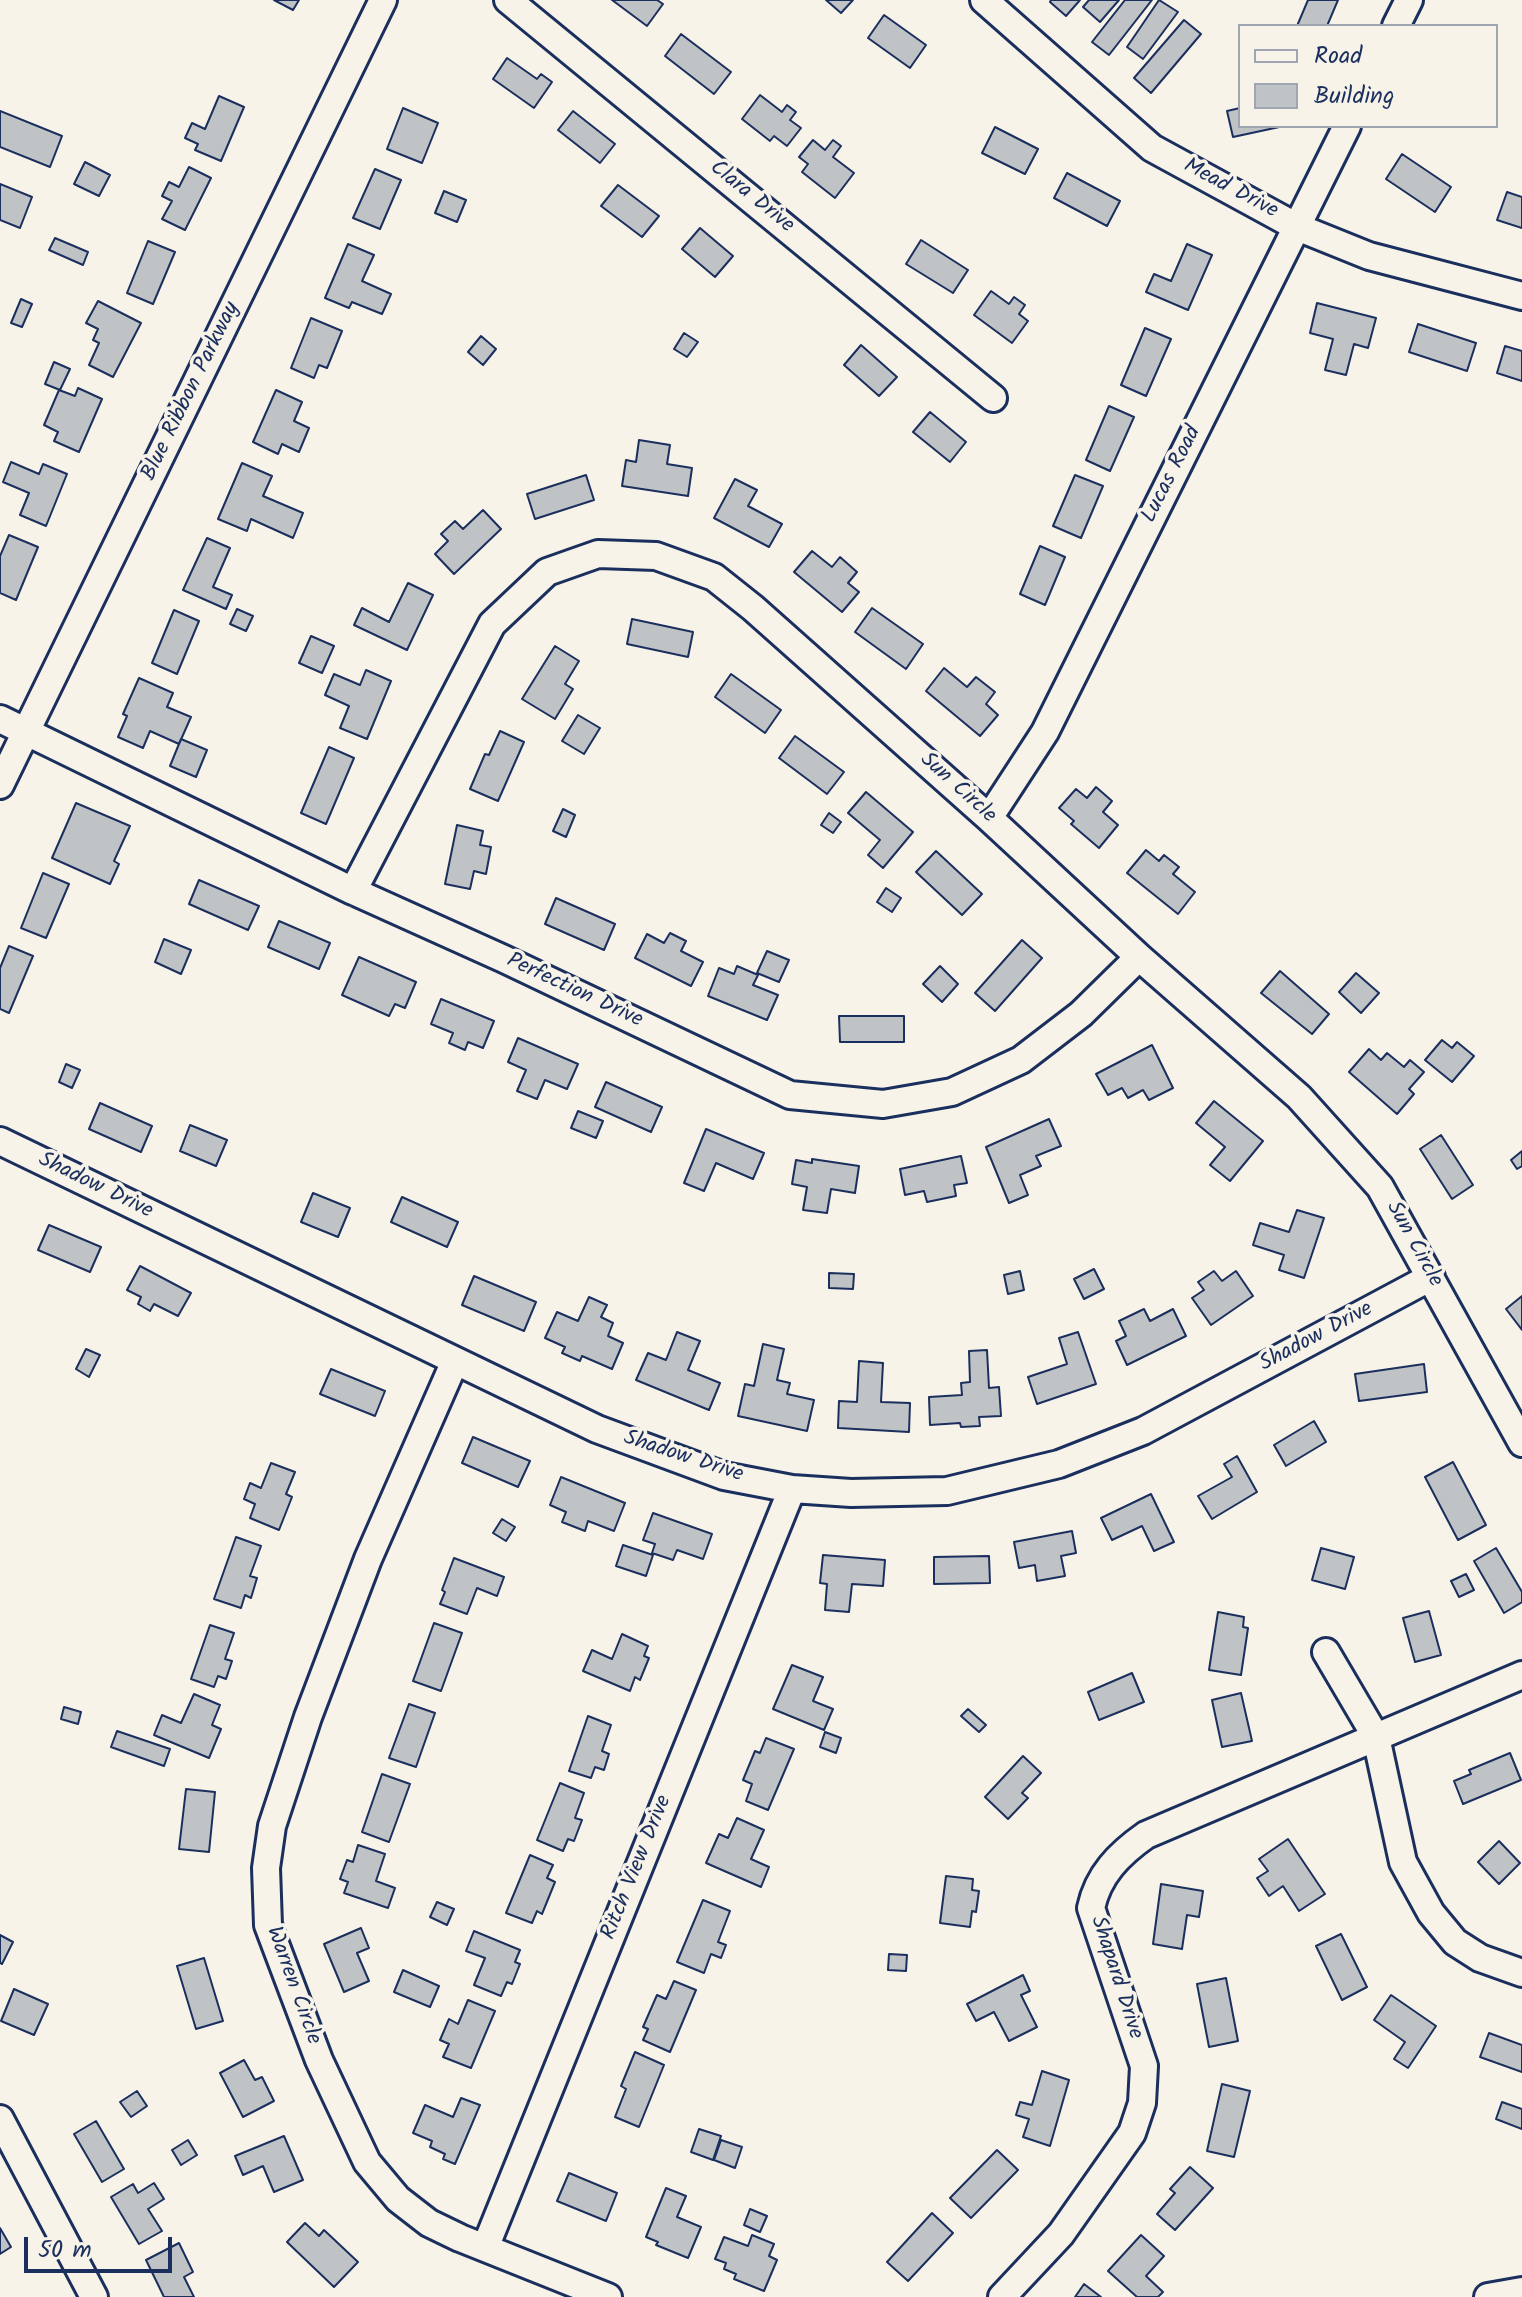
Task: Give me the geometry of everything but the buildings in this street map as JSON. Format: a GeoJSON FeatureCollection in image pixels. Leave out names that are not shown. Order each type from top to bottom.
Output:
{"type":"FeatureCollection","features":[{"type":"Feature","properties":{"kind":"street","name":"Blue Ribbon Parkway"},"geometry":{"type":"LineString","coordinates":[[0,785],[383,0]]}},
{"type":"Feature","properties":{"kind":"street","name":"Clara Drive"},"geometry":{"type":"LineString","coordinates":[[508,0],[993,398]]}},
{"type":"Feature","properties":{"kind":"street","name":"Mead Drive"},"geometry":{"type":"LineString","coordinates":[[984,0],[1152,148],[1297,227],[1369,256],[1522,296]]}},
{"type":"Feature","properties":{"kind":"street"},"geometry":{"type":"LineString","coordinates":[[1397,24],[1409,0]]}},
{"type":"Feature","properties":{"kind":"street","name":"Lucas Road"},"geometry":{"type":"LineString","coordinates":[[989,818],[1045,732],[1346,128]]}},
{"type":"Feature","properties":{"kind":"street","name":"Sun Circle"},"geometry":{"type":"LineString","coordinates":[[353,891],[492,624],[547,572],[598,554],[656,556],[714,577],[753,608],[989,818],[1139,957],[1299,1097],[1380,1187],[1522,1443]]}},
{"type":"Feature","properties":{"kind":"street","name":"Perfection Drive"},"geometry":{"type":"LineString","coordinates":[[0,719],[353,891],[790,1095],[883,1104],[952,1092],[1021,1060],[1081,1014],[1139,957]]}},
{"type":"Feature","properties":{"kind":"street","name":"Shadow Drive"},"geometry":{"type":"LineString","coordinates":[[0,1141],[597,1429],[724,1476],[792,1489],[851,1493],[947,1491],[1059,1464],[1143,1431],[1431,1277]]}},
{"type":"Feature","properties":{"kind":"street","name":"Warren Circle"},"geometry":{"type":"LineString","coordinates":[[455,1361],[368,1559],[308,1717],[272,1826],[266,1868],[268,1925],[313,2047],[367,2162],[398,2199],[429,2223],[608,2297]]}},
{"type":"Feature","properties":{"kind":"street","name":"Ritch View Drive"},"geometry":{"type":"LineString","coordinates":[[485,2248],[792,1489]]}},
{"type":"Feature","properties":{"kind":"street"},"geometry":{"type":"LineString","coordinates":[[1326,1652],[1376,1737],[1403,1862],[1431,1913],[1455,1942],[1480,1958],[1522,1973]]}},
{"type":"Feature","properties":{"kind":"street"},"geometry":{"type":"LineString","coordinates":[[1376,1737],[1522,1675]]}},
{"type":"Feature","properties":{"kind":"street","name":"Shapard Drive"},"geometry":{"type":"LineString","coordinates":[[1002,2297],[1071,2221],[1132,2133],[1142,2103],[1144,2066],[1091,1908],[1095,1890],[1104,1875],[1123,1851],[1146,1835],[1376,1737]]}},
{"type":"Feature","properties":{"kind":"street"},"geometry":{"type":"LineString","coordinates":[[0,2119],[94,2297]]}},
{"type":"Feature","properties":{"kind":"street"},"geometry":{"type":"LineString","coordinates":[[1488,2297],[1522,2291]]}}]}
